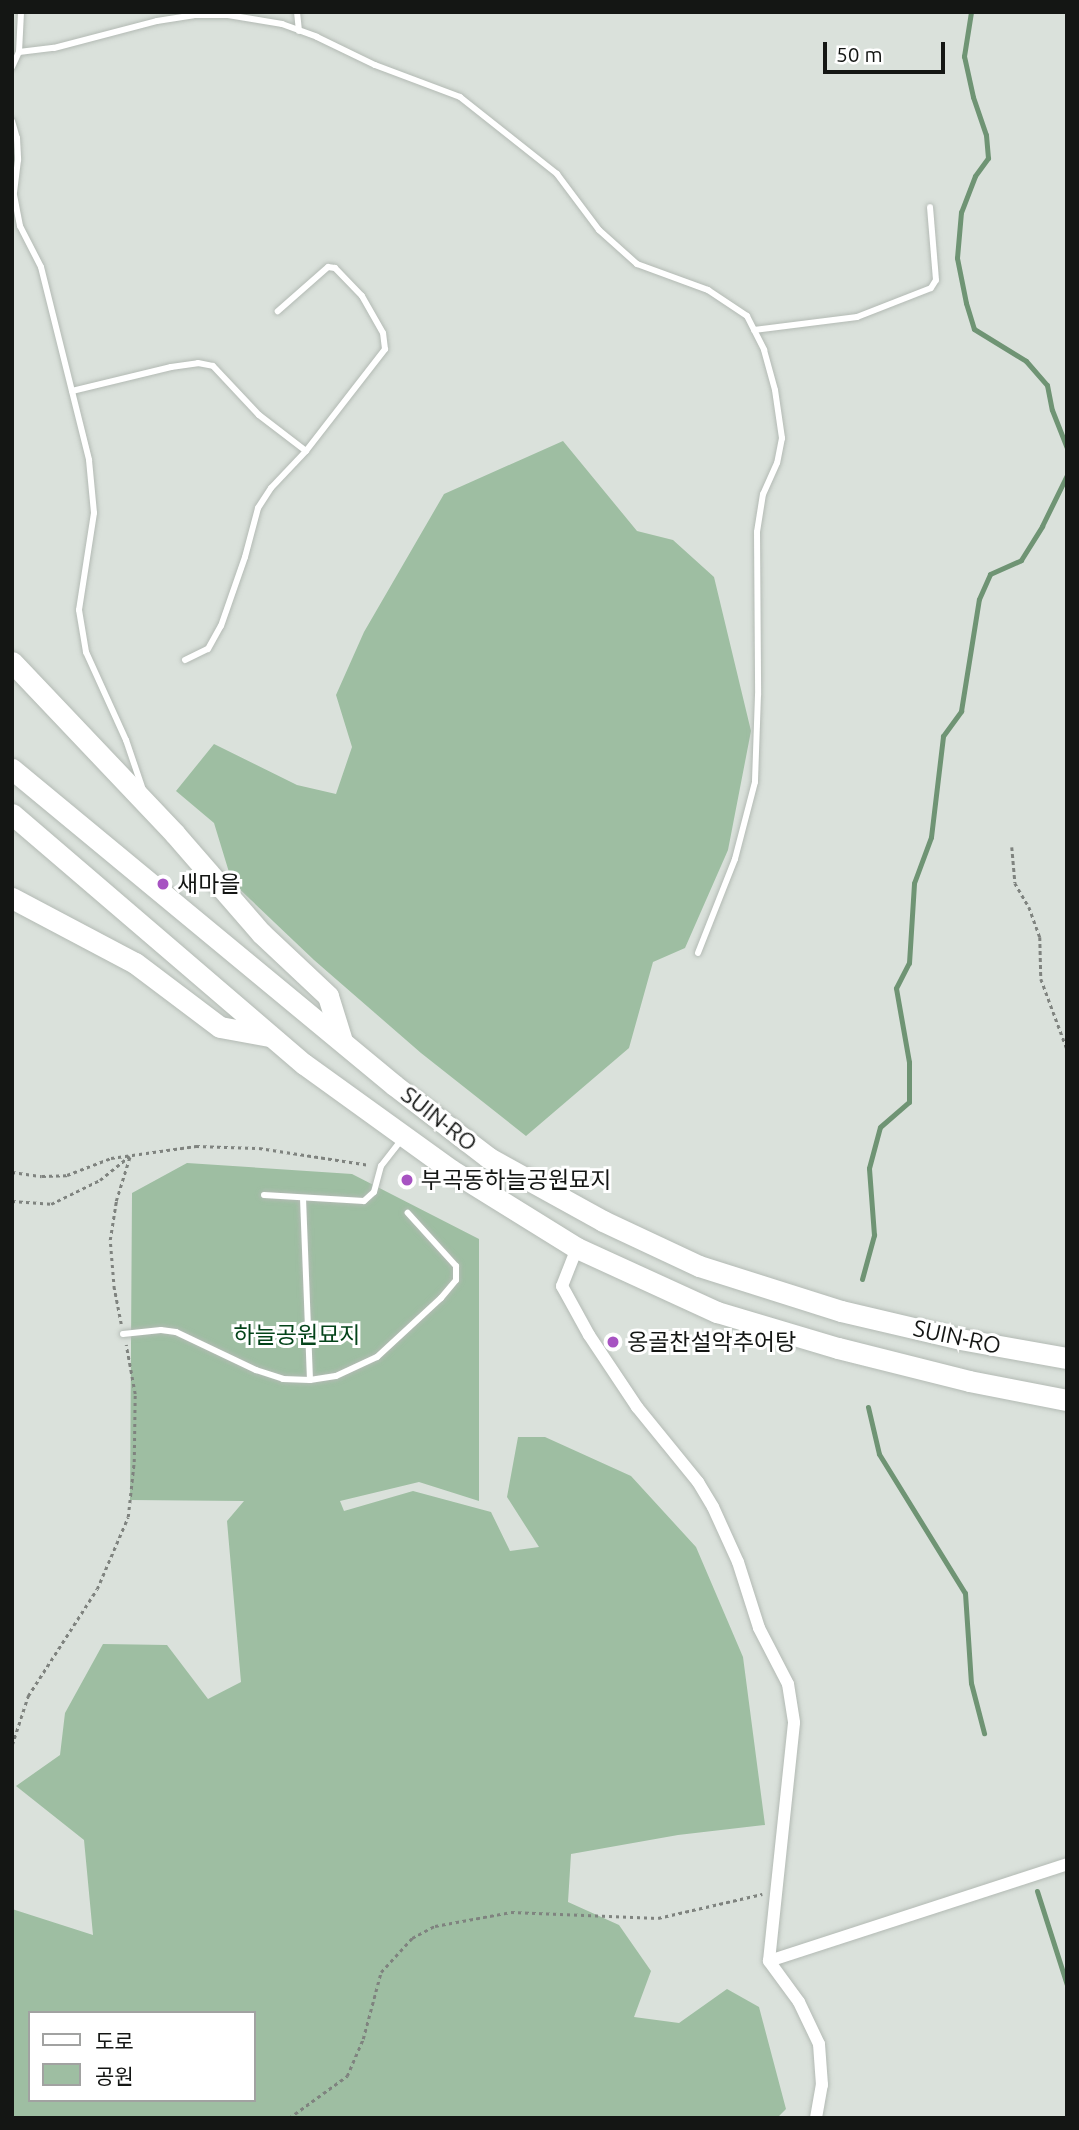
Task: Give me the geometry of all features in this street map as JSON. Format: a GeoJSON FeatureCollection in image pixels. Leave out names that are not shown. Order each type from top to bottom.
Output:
{"type":"FeatureCollection","features":[{"type":"Feature","properties":{"kind":"main road"},"geometry":{"type":"LineString","coordinates":[[12,662],[146,803],[261,933],[328,996],[342,1041]]}},
{"type":"Feature","properties":{"kind":"main road","name":"SUIN-RO"},"geometry":{"type":"LineString","coordinates":[[12,768],[342,1041],[489,1158],[603,1221],[699,1266],[841,1311],[960,1339],[1067,1358]]}},
{"type":"Feature","properties":{"kind":"main road","name":"SUIN-RO"},"geometry":{"type":"LineString","coordinates":[[12,814],[304,1064],[451,1170],[576,1248],[717,1312],[838,1348],[969,1381],[1067,1400]]}},
{"type":"Feature","properties":{"kind":"main road"},"geometry":{"type":"LineString","coordinates":[[12,898],[135,963],[220,1027],[273,1037]]}},
{"type":"Feature","properties":{"kind":"street"},"geometry":{"type":"LineString","coordinates":[[576,1248],[562,1286],[589,1335],[637,1406],[698,1482],[713,1507],[738,1562],[759,1628],[788,1684],[794,1723],[769,1961],[799,2002],[818,2044],[822,2085],[816,2118]]}},
{"type":"Feature","properties":{"kind":"street"},"geometry":{"type":"LineString","coordinates":[[769,1961],[1067,1864]]}},
{"type":"Feature","properties":{"kind":"lane"},"geometry":{"type":"LineString","coordinates":[[12,67],[19,52],[21,12]]}},
{"type":"Feature","properties":{"kind":"lane"},"geometry":{"type":"LineString","coordinates":[[297,12],[299,31]]}},
{"type":"Feature","properties":{"kind":"lane"},"geometry":{"type":"LineString","coordinates":[[19,52],[54,48],[144,24],[194,15],[228,15],[299,31],[460,97],[557,174],[599,230],[637,264],[708,290],[747,316],[764,350],[775,390],[782,438],[777,463],[763,494],[757,532],[758,695],[755,782],[735,859],[698,953]]}},
{"type":"Feature","properties":{"kind":"lane"},"geometry":{"type":"LineString","coordinates":[[12,121],[17,138],[18,160],[14,195],[20,226],[41,267],[89,460],[94,513],[79,610],[86,652],[126,740],[142,782],[146,803]]}},
{"type":"Feature","properties":{"kind":"lane"},"geometry":{"type":"LineString","coordinates":[[754,330],[857,317],[931,288],[936,280],[936,271],[930,207]]}},
{"type":"Feature","properties":{"kind":"lane"},"geometry":{"type":"LineString","coordinates":[[185,660],[208,649],[221,626],[245,558],[258,508],[271,488],[306,452],[385,349],[383,333],[362,296],[335,268],[328,267],[278,311]]}},
{"type":"Feature","properties":{"kind":"lane"},"geometry":{"type":"LineString","coordinates":[[72,391],[171,367],[198,363],[213,366],[258,415],[306,452]]}},
{"type":"Feature","properties":{"kind":"lane"},"geometry":{"type":"LineString","coordinates":[[264,1195],[364,1201],[374,1192],[381,1166],[404,1136]]}},
{"type":"Feature","properties":{"kind":"lane"},"geometry":{"type":"LineString","coordinates":[[303,1198],[310,1380]]}},
{"type":"Feature","properties":{"kind":"lane"},"geometry":{"type":"LineString","coordinates":[[123,1334],[162,1330],[176,1332],[256,1370],[283,1379],[310,1380],[336,1376],[377,1357],[456,1280],[456,1266],[408,1213]]}},
{"type":"Feature","properties":{"kind":"path"},"geometry":{"type":"LineString","coordinates":[[1012,847],[1015,883],[1029,906],[1040,937],[1041,979],[1067,1049]]}},
{"type":"Feature","properties":{"kind":"path"},"geometry":{"type":"LineString","coordinates":[[12,1172],[43,1176],[67,1175],[111,1158],[195,1146],[259,1148],[381,1166]]}},
{"type":"Feature","properties":{"kind":"path"},"geometry":{"type":"LineString","coordinates":[[12,1201],[51,1205],[100,1180],[130,1156]]}},
{"type":"Feature","properties":{"kind":"path"},"geometry":{"type":"LineString","coordinates":[[12,1745],[28,1696],[97,1589],[128,1517],[134,1462],[135,1394],[114,1289],[110,1240],[116,1200],[130,1156]]}},
{"type":"Feature","properties":{"kind":"path"},"geometry":{"type":"LineString","coordinates":[[289,2118],[347,2076],[363,2039],[381,1972],[412,1938],[435,1926],[511,1912],[658,1918],[775,1891]]}},
{"type":"Feature","properties":{"kind":"green space"},"geometry":{"type":"Polygon","coordinates":[[[563,441],[637,531],[673,540],[714,577],[751,731],[728,850],[685,948],[653,962],[629,1048],[526,1136],[421,1053],[314,960],[232,882],[214,823],[176,791],[214,744],[297,785],[336,794],[352,747],[336,695],[364,632],[444,494],[563,441]]]}},
{"type":"Feature","properties":{"kind":"green space","name":"하늘공원묘지"},"geometry":{"type":"Polygon","coordinates":[[[187,1163],[352,1174],[479,1239],[479,1501],[419,1482],[340,1501],[344,1511],[413,1491],[491,1512],[510,1551],[539,1547],[507,1497],[518,1437],[545,1437],[631,1476],[696,1547],[743,1657],[765,1825],[678,1835],[571,1854],[568,1902],[619,1925],[651,1971],[634,2017],[679,2023],[727,1989],[759,2007],[786,2109],[777,2118],[12,2118],[12,1909],[93,1935],[84,1840],[16,1786],[60,1755],[65,1713],[103,1644],[167,1645],[208,1699],[241,1682],[227,1521],[244,1501],[130,1500],[132,1193],[187,1163]]]}},
{"type":"Feature","properties":{"kind":"waterway"},"geometry":{"type":"LineString","coordinates":[[971,12],[964,56],[973,97],[986,135],[988,158],[975,176],[961,212],[957,258],[966,303],[974,329],[1026,361],[1047,385],[1052,410],[1067,448]]}},
{"type":"Feature","properties":{"kind":"waterway"},"geometry":{"type":"LineString","coordinates":[[862,1279],[874,1235],[869,1168],[880,1127],[909,1102],[909,1062],[896,988],[909,963],[914,883],[931,837],[943,736],[961,711],[979,599],[990,574],[1021,560],[1042,526],[1067,475]]}},
{"type":"Feature","properties":{"kind":"waterway"},"geometry":{"type":"LineString","coordinates":[[868,1407],[879,1454],[965,1593],[971,1683],[984,1733]]}},
{"type":"Feature","properties":{"kind":"waterway"},"geometry":{"type":"LineString","coordinates":[[1037,1891],[1067,1985]]}},
{"type":"Feature","properties":{"kind":"place","name":"새마을"},"geometry":{"type":"Point","coordinates":[163,884]}},
{"type":"Feature","properties":{"kind":"place","name":"부곡동하늘공원묘지"},"geometry":{"type":"Point","coordinates":[407,1180]}},
{"type":"Feature","properties":{"kind":"place","name":"옹골찬설악추어탕"},"geometry":{"type":"Point","coordinates":[613,1342]}}]}
